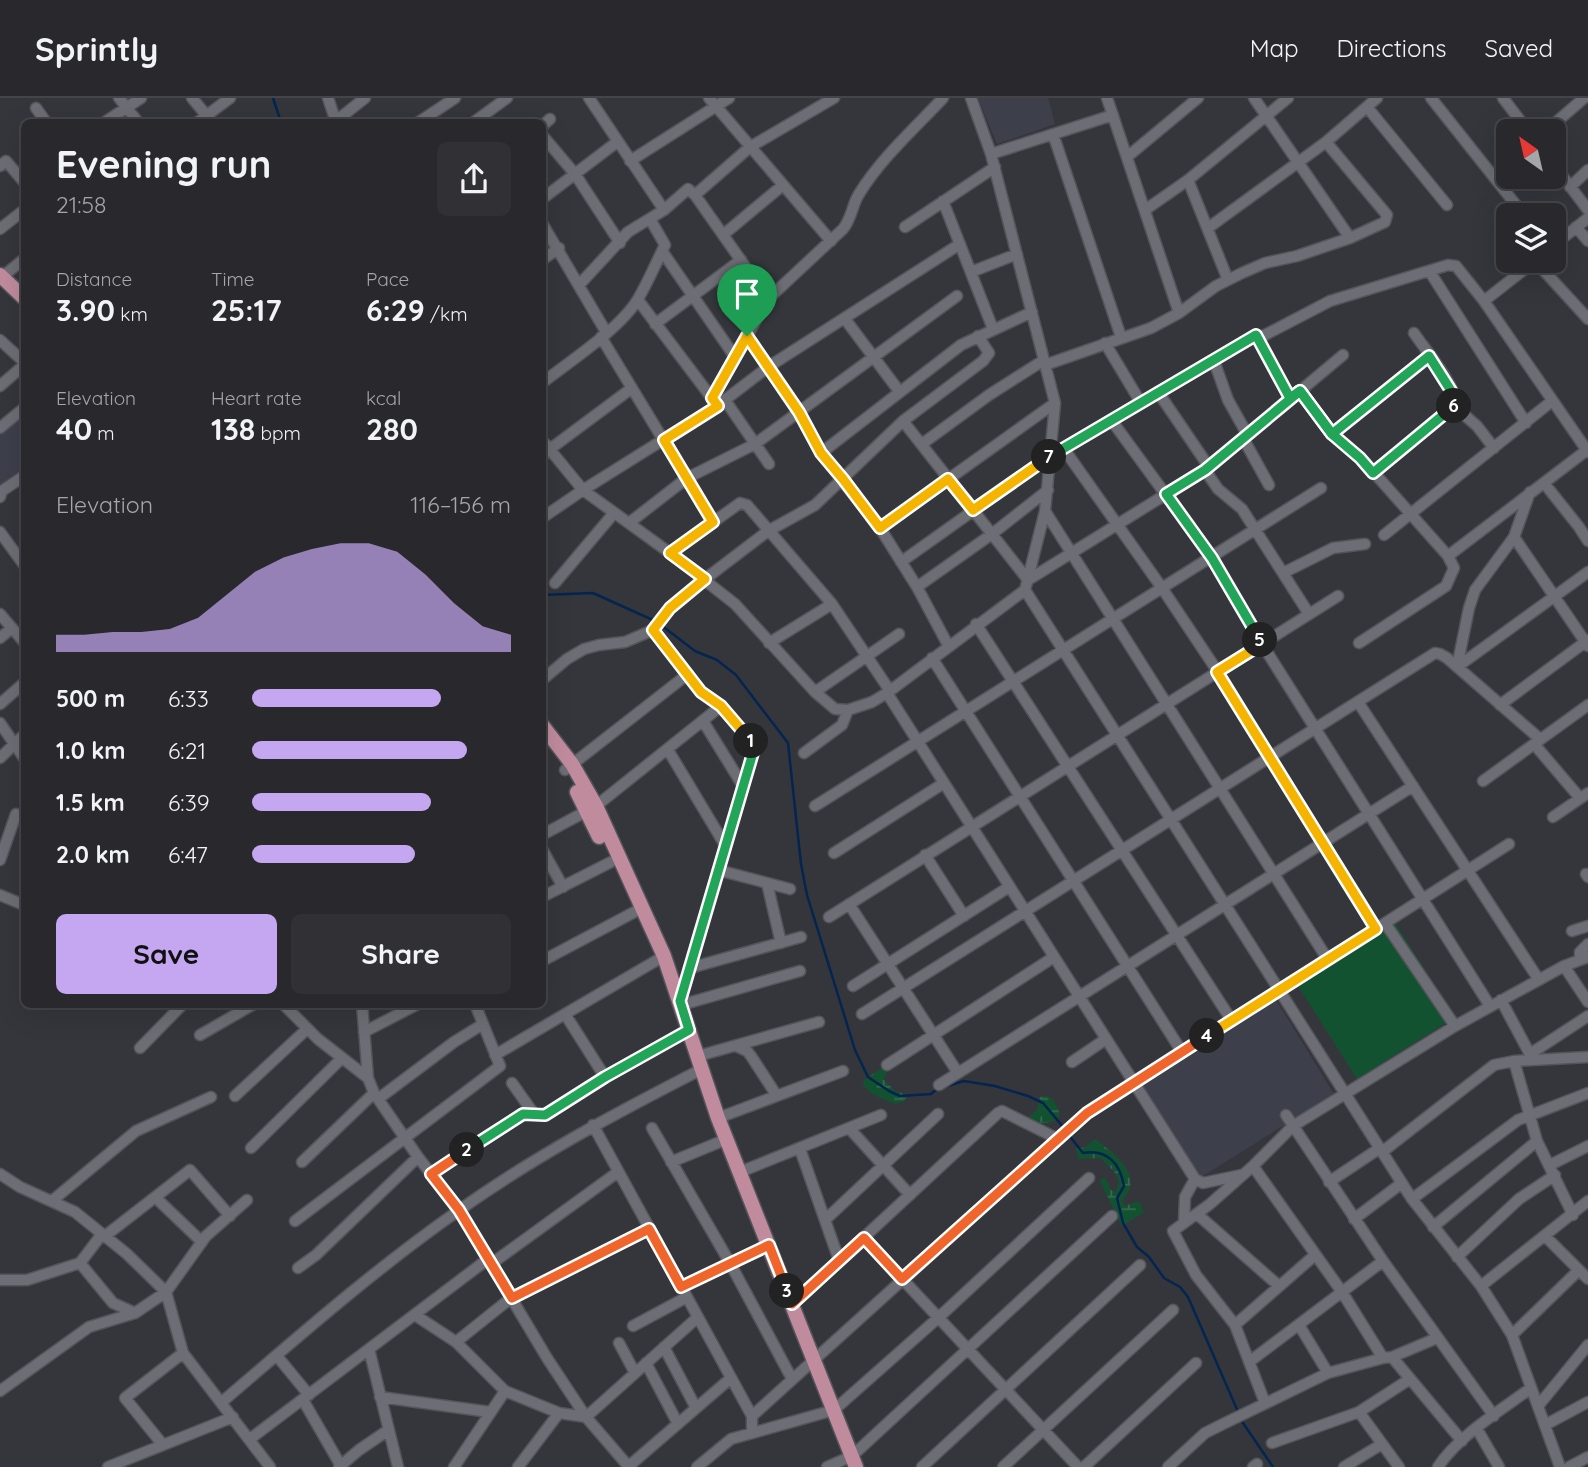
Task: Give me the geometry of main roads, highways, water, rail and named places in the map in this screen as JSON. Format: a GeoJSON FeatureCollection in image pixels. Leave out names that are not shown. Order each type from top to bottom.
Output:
{"type":"FeatureCollection","features":[{"type":"Feature","properties":{"kind":"main road"},"geometry":{"type":"LineString","coordinates":[[2,273],[21,287]]}},
{"type":"Feature","properties":{"kind":"main road"},"geometry":{"type":"LineString","coordinates":[[2,273],[21,295]]}},
{"type":"Feature","properties":{"kind":"main road"},"geometry":{"type":"LineString","coordinates":[[546,731],[591,808],[680,1003],[718,1118],[854,1462]]}},
{"type":"Feature","properties":{"kind":"main road"},"geometry":{"type":"LineString","coordinates":[[546,742],[568,767]]}},
{"type":"Feature","properties":{"kind":"main road"},"geometry":{"type":"LineString","coordinates":[[591,808],[611,862],[638,910]]}},
{"type":"Feature","properties":{"kind":"waterway"},"geometry":{"type":"LineString","coordinates":[[273,98],[280,119]]}},
{"type":"Feature","properties":{"kind":"waterway"},"geometry":{"type":"LineString","coordinates":[[546,595],[593,593],[655,621]]}},
{"type":"Feature","properties":{"kind":"waterway"},"geometry":{"type":"LineString","coordinates":[[661,625],[695,651],[717,660],[736,675],[788,743],[801,864],[807,895],[855,1050],[868,1077],[900,1096],[931,1094],[937,1089]]}},
{"type":"Feature","properties":{"kind":"waterway"},"geometry":{"type":"LineString","coordinates":[[947,1086],[964,1081],[995,1086],[1028,1096],[1043,1103],[1064,1128]]}},
{"type":"Feature","properties":{"kind":"waterway"},"geometry":{"type":"LineString","coordinates":[[1068,1134],[1083,1153],[1099,1153],[1116,1164],[1124,1186],[1117,1198],[1123,1223],[1137,1247],[1149,1257],[1164,1278],[1180,1287],[1188,1297],[1239,1414]]}},
{"type":"Feature","properties":{"kind":"waterway"},"geometry":{"type":"LineString","coordinates":[[1241,1420],[1273,1467]]}}]}
